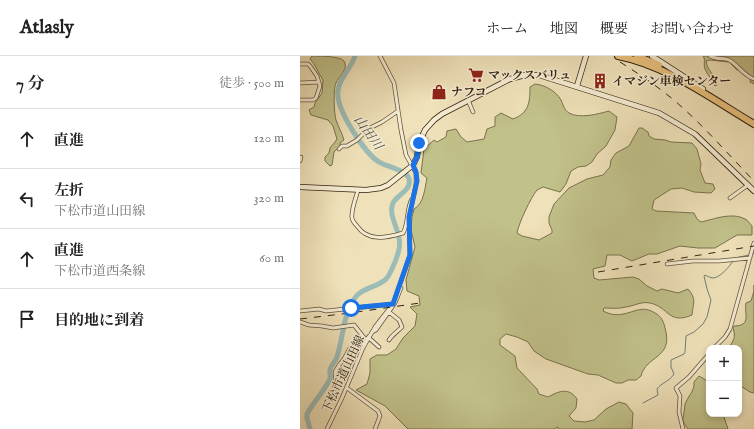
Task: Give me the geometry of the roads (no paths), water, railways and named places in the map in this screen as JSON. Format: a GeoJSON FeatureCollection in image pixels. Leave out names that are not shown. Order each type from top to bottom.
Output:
{"type":"FeatureCollection","features":[{"type":"Feature","properties":{"kind":"highway"},"geometry":{"type":"LineString","coordinates":[[618,56],[640,62],[667,73],[754,124]]}},
{"type":"Feature","properties":{"kind":"highway"},"geometry":{"type":"LineString","coordinates":[[637,56],[670,70],[754,119]]}},
{"type":"Feature","properties":{"kind":"street","name":"下松市道山田線"},"geometry":{"type":"LineString","coordinates":[[327,429],[368,340],[393,304],[410,255],[409,224],[417,178],[413,165],[406,155],[394,83],[380,56]]}},
{"type":"Feature","properties":{"kind":"street"},"geometry":{"type":"LineString","coordinates":[[577,86],[586,56]]}},
{"type":"Feature","properties":{"kind":"street"},"geometry":{"type":"LineString","coordinates":[[652,56],[703,89]]}},
{"type":"Feature","properties":{"kind":"street"},"geometry":{"type":"LineString","coordinates":[[710,56],[718,59],[731,60],[747,75],[754,79]]}},
{"type":"Feature","properties":{"kind":"street"},"geometry":{"type":"LineString","coordinates":[[300,64],[308,64],[317,76],[319,82],[319,89],[316,98],[310,100],[300,100]]}},
{"type":"Feature","properties":{"kind":"street"},"geometry":{"type":"LineString","coordinates":[[300,187],[358,190],[373,190],[381,188],[396,179],[413,165],[417,157],[422,136],[428,125],[442,114],[510,79],[524,75],[539,75],[648,109],[668,118],[695,134],[754,191]]}},
{"type":"Feature","properties":{"kind":"street"},"geometry":{"type":"LineString","coordinates":[[300,83],[319,82]]}},
{"type":"Feature","properties":{"kind":"street"},"geometry":{"type":"LineString","coordinates":[[468,100],[473,112]]}},
{"type":"Feature","properties":{"kind":"street"},"geometry":{"type":"LineString","coordinates":[[339,149],[342,146],[347,146],[368,129],[382,122],[398,111]]}},
{"type":"Feature","properties":{"kind":"street"},"geometry":{"type":"LineString","coordinates":[[300,157],[300,161]]}},
{"type":"Feature","properties":{"kind":"street"},"geometry":{"type":"LineString","coordinates":[[730,198],[748,185]]}},
{"type":"Feature","properties":{"kind":"street"},"geometry":{"type":"LineString","coordinates":[[358,190],[352,218],[360,231],[372,237],[382,238],[401,233],[405,228],[410,204],[413,198]]}},
{"type":"Feature","properties":{"kind":"street"},"geometry":{"type":"LineString","coordinates":[[717,345],[730,329],[754,243]]}},
{"type":"Feature","properties":{"kind":"street"},"geometry":{"type":"LineString","coordinates":[[667,264],[693,260],[719,261],[750,258]]}},
{"type":"Feature","properties":{"kind":"street"},"geometry":{"type":"LineString","coordinates":[[300,322],[309,325],[333,328],[354,325],[365,339],[367,339],[376,330],[398,298],[401,282]]}},
{"type":"Feature","properties":{"kind":"street"},"geometry":{"type":"LineString","coordinates":[[300,311],[319,309],[326,311],[393,304]]}},
{"type":"Feature","properties":{"kind":"street"},"geometry":{"type":"LineString","coordinates":[[389,312],[399,320],[402,327],[392,336],[390,340]]}},
{"type":"Feature","properties":{"kind":"street"},"geometry":{"type":"LineString","coordinates":[[330,398],[336,386],[336,372],[348,350],[368,340],[379,347]]}},
{"type":"Feature","properties":{"kind":"street"},"geometry":{"type":"LineString","coordinates":[[682,429],[679,412],[680,396],[676,388],[689,377],[706,357]]}},
{"type":"Feature","properties":{"kind":"street"},"geometry":{"type":"LineString","coordinates":[[347,388],[378,411],[380,416],[375,429]]}},
{"type":"Feature","properties":{"kind":"waterway","name":"山田川"},"geometry":{"type":"LineString","coordinates":[[310,429],[307,414],[330,380],[331,366],[337,357],[345,320],[350,306],[357,295],[364,290],[381,283],[387,278],[395,262],[400,241],[392,216],[392,207],[395,200],[406,189],[409,183],[409,179],[405,173],[379,162],[366,150],[352,130],[341,108],[338,99],[339,86],[355,56]]}},
{"type":"Feature","properties":{"kind":"waterway"},"geometry":{"type":"LineString","coordinates":[[735,258],[749,255]]}},
{"type":"Feature","properties":{"kind":"waterway"},"geometry":{"type":"LineString","coordinates":[[643,403],[658,395],[657,389],[674,374],[671,367],[671,360],[684,354],[686,336],[694,332],[703,324],[707,317],[711,300],[704,276],[715,278],[727,269],[733,261]]}},
{"type":"Feature","properties":{"kind":"railway"},"geometry":{"type":"LineString","coordinates":[[620,62],[648,80],[675,101],[754,181]]}},
{"type":"Feature","properties":{"kind":"railway"},"geometry":{"type":"LineString","coordinates":[[598,272],[754,246]]}},
{"type":"Feature","properties":{"kind":"railway"},"geometry":{"type":"LineString","coordinates":[[300,319],[420,303]]}},
{"type":"Feature","properties":{"kind":"place","name":"マックスバリュ"},"geometry":{"type":"Point","coordinates":[476,75]}},
{"type":"Feature","properties":{"kind":"place","name":"イマジン車検センター"},"geometry":{"type":"Point","coordinates":[600,81]}},
{"type":"Feature","properties":{"kind":"place","name":"ナフコ"},"geometry":{"type":"Point","coordinates":[439,92]}}]}
